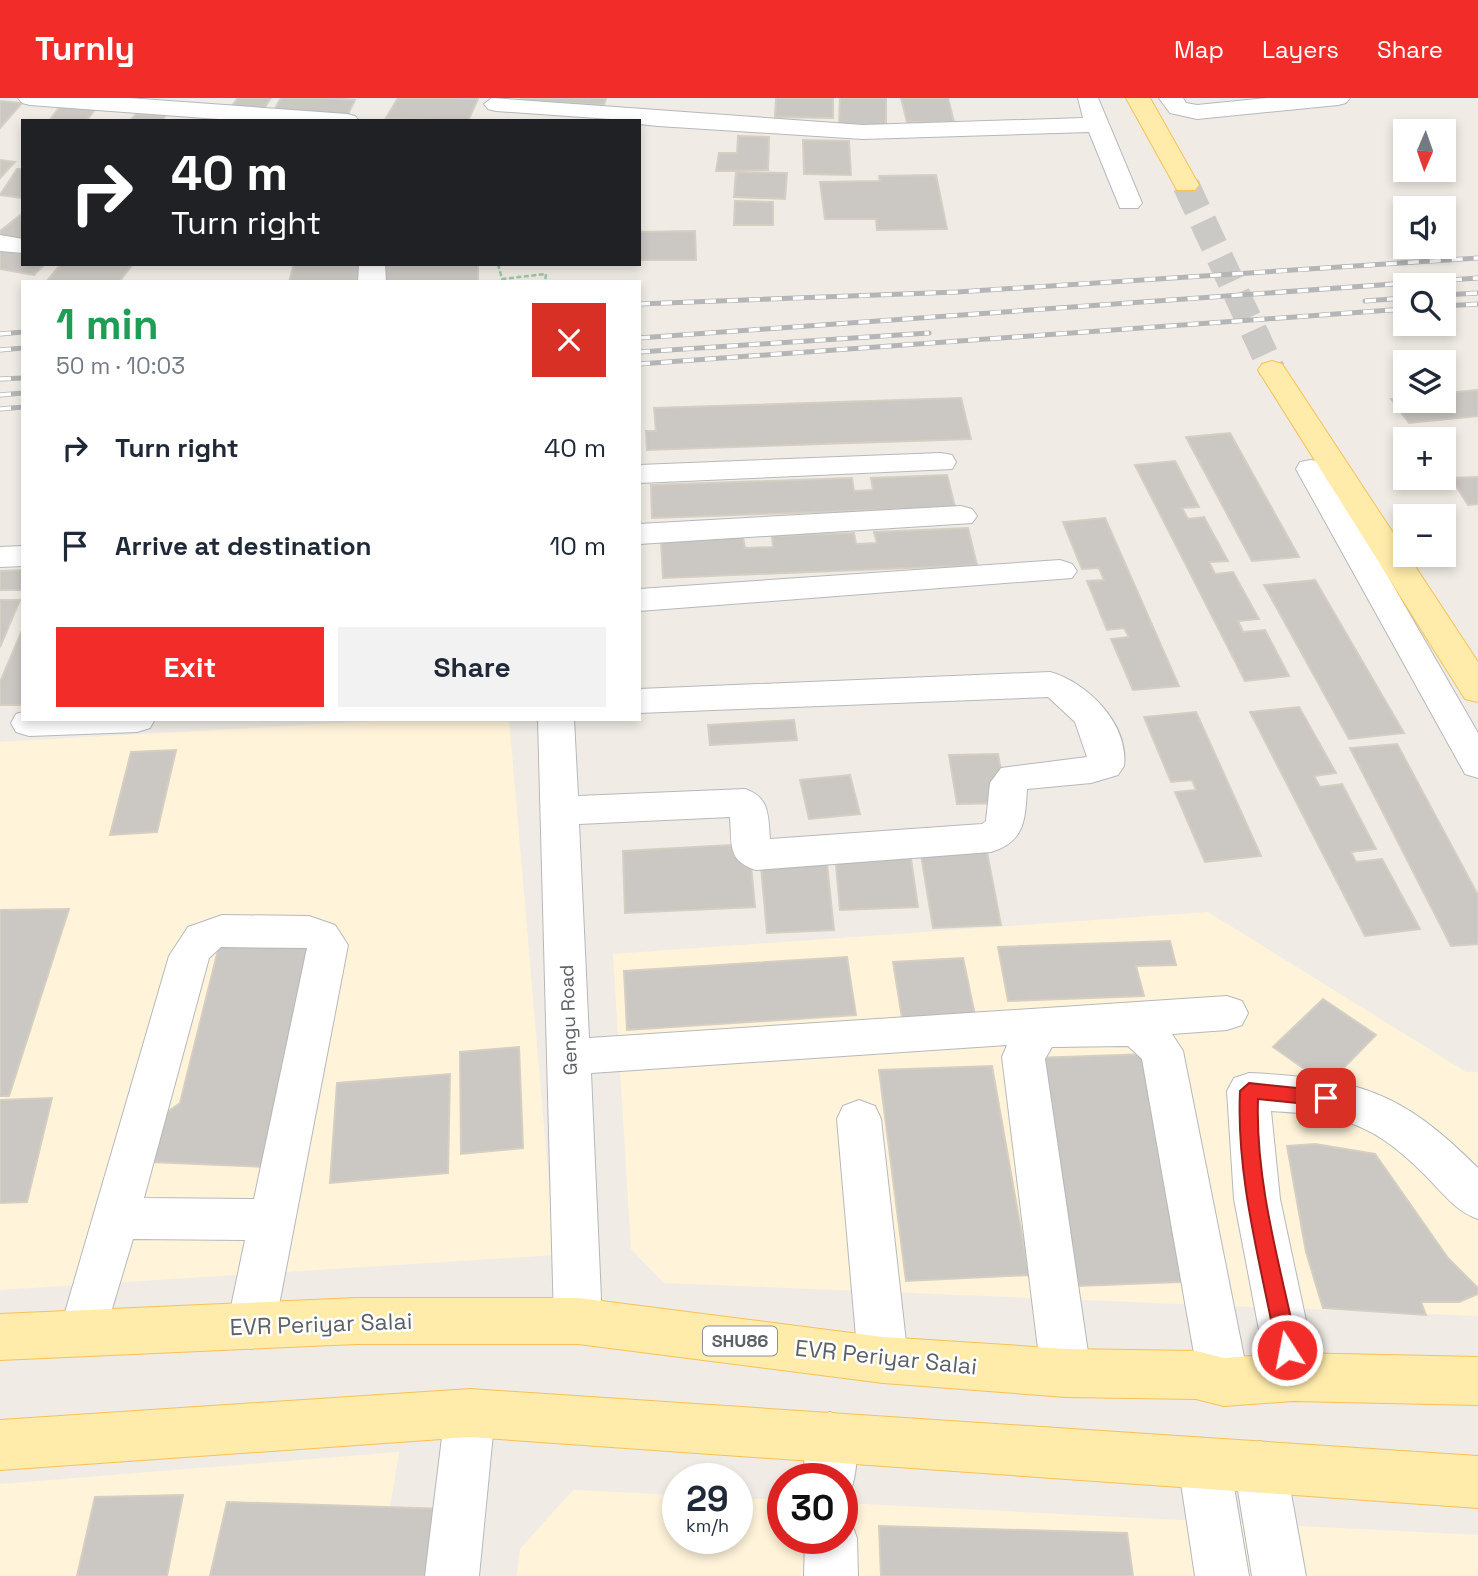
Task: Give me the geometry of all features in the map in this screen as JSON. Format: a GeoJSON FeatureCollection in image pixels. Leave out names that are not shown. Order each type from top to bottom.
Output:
{"type":"FeatureCollection","features":[{"type":"Feature","properties":{"kind":"main road"},"geometry":{"type":"LineString","coordinates":[[1138,98],[1186,185]]}},
{"type":"Feature","properties":{"kind":"main road"},"geometry":{"type":"LineString","coordinates":[[1272,370],[1478,690]]}},
{"type":"Feature","properties":{"kind":"main road","name":"EVR Periyar Salai"},"geometry":{"type":"LineString","coordinates":[[0,1337],[357,1321],[578,1321],[883,1360],[1066,1373],[1196,1375],[1224,1382],[1293,1377],[1478,1381]]}},
{"type":"Feature","properties":{"kind":"main road"},"geometry":{"type":"LineString","coordinates":[[0,1445],[470,1413],[830,1458],[1204,1463],[1478,1482]]}},
{"type":"Feature","properties":{"kind":"street"},"geometry":{"type":"LineString","coordinates":[[30,98],[319,119]]}},
{"type":"Feature","properties":{"kind":"street"},"geometry":{"type":"LineString","coordinates":[[1087,98],[1129,203]]}},
{"type":"Feature","properties":{"kind":"street"},"geometry":{"type":"LineString","coordinates":[[1171,98],[1178,108],[1197,112],[1338,98]]}},
{"type":"Feature","properties":{"kind":"street"},"geometry":{"type":"LineString","coordinates":[[493,108],[578,109],[658,119],[863,132],[1098,124]]}},
{"type":"Feature","properties":{"kind":"street"},"geometry":{"type":"LineString","coordinates":[[641,474],[941,462]]}},
{"type":"Feature","properties":{"kind":"street"},"geometry":{"type":"LineString","coordinates":[[1311,469],[1478,765]]}},
{"type":"Feature","properties":{"kind":"street"},"geometry":{"type":"LineString","coordinates":[[641,534],[961,516]]}},
{"type":"Feature","properties":{"kind":"street"},"geometry":{"type":"LineString","coordinates":[[0,557],[21,556]]}},
{"type":"Feature","properties":{"kind":"street"},"geometry":{"type":"LineString","coordinates":[[641,600],[1060,571]]}},
{"type":"Feature","properties":{"kind":"street"},"geometry":{"type":"LineString","coordinates":[[560,811],[745,803],[748,806],[752,852],[756,855],[991,838],[1005,827],[1009,783],[1014,777],[1091,771],[1105,766],[1106,759],[1081,702],[1068,690],[1049,684],[641,701]]}},
{"type":"Feature","properties":{"kind":"street"},"geometry":{"type":"LineString","coordinates":[[29,723],[83,721]]}},
{"type":"Feature","properties":{"kind":"street","name":"Gengu Road"},"geometry":{"type":"LineString","coordinates":[[556,721],[578,1321]]}},
{"type":"Feature","properties":{"kind":"street"},"geometry":{"type":"LineString","coordinates":[[83,1333],[195,944],[208,934],[222,930],[309,932],[321,936],[328,945],[327,959],[251,1326]]}},
{"type":"Feature","properties":{"kind":"street"},"geometry":{"type":"LineString","coordinates":[[569,1057],[1227,1013]]}},
{"type":"Feature","properties":{"kind":"street"},"geometry":{"type":"LineString","coordinates":[[1066,1373],[1023,1057],[1040,1030],[1137,1028],[1162,1051],[1224,1382]]}},
{"type":"Feature","properties":{"kind":"street"},"geometry":{"type":"LineString","coordinates":[[1293,1377],[1260,1216],[1248,1127],[1249,1091],[1307,1094],[1363,1106],[1422,1142],[1478,1199]]}},
{"type":"Feature","properties":{"kind":"street"},"geometry":{"type":"LineString","coordinates":[[859,1119],[883,1360]]}},
{"type":"Feature","properties":{"kind":"street"},"geometry":{"type":"LineString","coordinates":[[115,1218],[274,1220]]}},
{"type":"Feature","properties":{"kind":"street"},"geometry":{"type":"LineString","coordinates":[[452,1576],[470,1413]]}},
{"type":"Feature","properties":{"kind":"street"},"geometry":{"type":"LineString","coordinates":[[1204,1463],[1222,1576]]}},
{"type":"Feature","properties":{"kind":"street"},"geometry":{"type":"LineString","coordinates":[[1260,1466],[1279,1576]]}},
{"type":"Feature","properties":{"kind":"street"},"geometry":{"type":"LineString","coordinates":[[831,1554],[831,1576]]}},
{"type":"Feature","properties":{"kind":"path"},"geometry":{"type":"LineString","coordinates":[[499,266],[502,279],[545,274],[545,280]]}},
{"type":"Feature","properties":{"kind":"shaded area"},"geometry":{"type":"Polygon","coordinates":[[[375,721],[509,721],[555,1255],[0,1290],[0,742],[375,721]]]}},
{"type":"Feature","properties":{"kind":"shaded area"},"geometry":{"type":"Polygon","coordinates":[[[1208,912],[1466,1072],[1478,1072],[1478,1316],[664,1283],[631,1249],[613,954],[1208,912]]]}},
{"type":"Feature","properties":{"kind":"shaded area"},"geometry":{"type":"Polygon","coordinates":[[[399,1452],[379,1576],[0,1576],[0,1484],[399,1452]]]}},
{"type":"Feature","properties":{"kind":"shaded area"},"geometry":{"type":"Polygon","coordinates":[[[573,1490],[662,1494],[662,1554],[753,1554],[753,1499],[767,1499],[767,1554],[858,1554],[858,1504],[1478,1535],[1478,1576],[517,1576],[520,1549],[573,1490]]]}},
{"type":"Feature","properties":{"kind":"building"},"geometry":{"type":"Polygon","coordinates":[[[238,98],[271,98],[261,113],[228,111],[238,98]]]}},
{"type":"Feature","properties":{"kind":"building"},"geometry":{"type":"Polygon","coordinates":[[[281,98],[355,100],[347,116],[272,114],[281,98]]]}},
{"type":"Feature","properties":{"kind":"building"},"geometry":{"type":"Polygon","coordinates":[[[398,98],[478,99],[469,119],[386,118],[398,98]]]}},
{"type":"Feature","properties":{"kind":"building"},"geometry":{"type":"Polygon","coordinates":[[[521,98],[606,98],[604,105],[520,101],[521,98]]]}},
{"type":"Feature","properties":{"kind":"building"},"geometry":{"type":"Polygon","coordinates":[[[776,98],[833,98],[833,118],[775,117],[776,98]]]}},
{"type":"Feature","properties":{"kind":"building"},"geometry":{"type":"Polygon","coordinates":[[[840,98],[886,98],[886,125],[839,124],[840,98]]]}},
{"type":"Feature","properties":{"kind":"building"},"geometry":{"type":"Polygon","coordinates":[[[901,98],[948,98],[954,122],[907,122],[901,98]]]}},
{"type":"Feature","properties":{"kind":"building"},"geometry":{"type":"Polygon","coordinates":[[[0,101],[22,103],[0,128],[0,101]]]}},
{"type":"Feature","properties":{"kind":"building"},"geometry":{"type":"Polygon","coordinates":[[[61,105],[97,107],[88,119],[50,119],[61,105]]]}},
{"type":"Feature","properties":{"kind":"building"},"geometry":{"type":"Polygon","coordinates":[[[136,114],[165,116],[163,119],[132,119],[136,114]]]}},
{"type":"Feature","properties":{"kind":"building"},"geometry":{"type":"Polygon","coordinates":[[[738,136],[769,137],[768,170],[716,171],[719,153],[737,153],[738,136]]]}},
{"type":"Feature","properties":{"kind":"building"},"geometry":{"type":"Polygon","coordinates":[[[803,140],[849,141],[851,175],[804,174],[803,140]]]}},
{"type":"Feature","properties":{"kind":"building"},"geometry":{"type":"Polygon","coordinates":[[[0,160],[15,162],[0,178],[0,160]]]}},
{"type":"Feature","properties":{"kind":"building"},"geometry":{"type":"Polygon","coordinates":[[[17,169],[21,169],[21,198],[0,195],[17,169]]]}},
{"type":"Feature","properties":{"kind":"building"},"geometry":{"type":"Polygon","coordinates":[[[736,172],[787,173],[785,199],[734,197],[736,172]]]}},
{"type":"Feature","properties":{"kind":"building"},"geometry":{"type":"Polygon","coordinates":[[[936,175],[947,229],[877,230],[876,219],[825,219],[820,182],[880,181],[879,176],[936,175]]]}},
{"type":"Feature","properties":{"kind":"building"},"geometry":{"type":"Polygon","coordinates":[[[735,201],[773,202],[773,225],[734,225],[735,201]]]}},
{"type":"Feature","properties":{"kind":"building"},"geometry":{"type":"Polygon","coordinates":[[[21,215],[21,240],[0,236],[0,231],[21,215]]]}},
{"type":"Feature","properties":{"kind":"building"},"geometry":{"type":"Polygon","coordinates":[[[695,231],[696,260],[641,260],[641,232],[695,231]]]}},
{"type":"Feature","properties":{"kind":"building"},"geometry":{"type":"Polygon","coordinates":[[[0,250],[21,254],[21,266],[43,266],[34,275],[0,269],[0,250]]]}},
{"type":"Feature","properties":{"kind":"building"},"geometry":{"type":"Polygon","coordinates":[[[59,266],[131,266],[121,280],[48,280],[59,266]]]}},
{"type":"Feature","properties":{"kind":"building"},"geometry":{"type":"Polygon","coordinates":[[[293,266],[360,266],[356,280],[290,280],[293,266]]]}},
{"type":"Feature","properties":{"kind":"building"},"geometry":{"type":"Polygon","coordinates":[[[384,266],[478,266],[478,280],[383,280],[384,266]]]}},
{"type":"Feature","properties":{"kind":"building"},"geometry":{"type":"Polygon","coordinates":[[[1478,390],[1478,416],[1409,423],[1402,413],[1456,413],[1456,392],[1478,390]]]}},
{"type":"Feature","properties":{"kind":"building"},"geometry":{"type":"Polygon","coordinates":[[[961,398],[971,439],[647,450],[646,431],[656,431],[654,408],[961,398]]]}},
{"type":"Feature","properties":{"kind":"building"},"geometry":{"type":"Polygon","coordinates":[[[1230,433],[1299,557],[1252,561],[1186,437],[1230,433]]]}},
{"type":"Feature","properties":{"kind":"building"},"geometry":{"type":"Polygon","coordinates":[[[1175,461],[1199,507],[1182,508],[1188,519],[1204,517],[1228,561],[1209,562],[1215,574],[1233,572],[1259,619],[1238,621],[1243,632],[1265,630],[1289,676],[1245,681],[1135,465],[1175,461]]]}},
{"type":"Feature","properties":{"kind":"building"},"geometry":{"type":"Polygon","coordinates":[[[947,475],[955,507],[652,518],[651,485],[852,478],[854,491],[873,490],[871,478],[947,475]]]}},
{"type":"Feature","properties":{"kind":"building"},"geometry":{"type":"Polygon","coordinates":[[[1478,477],[1478,504],[1468,505],[1456,486],[1456,478],[1478,477]]]}},
{"type":"Feature","properties":{"kind":"building"},"geometry":{"type":"Polygon","coordinates":[[[1105,518],[1179,686],[1133,690],[1111,639],[1129,637],[1124,628],[1107,630],[1087,581],[1104,580],[1099,568],[1082,569],[1063,522],[1105,518]]]}},
{"type":"Feature","properties":{"kind":"building"},"geometry":{"type":"Polygon","coordinates":[[[968,528],[977,565],[663,578],[661,541],[743,537],[745,548],[773,547],[772,536],[854,533],[856,544],[877,543],[874,532],[968,528]]]}},
{"type":"Feature","properties":{"kind":"building"},"geometry":{"type":"Polygon","coordinates":[[[21,570],[21,590],[0,590],[0,571],[21,570]]]}},
{"type":"Feature","properties":{"kind":"building"},"geometry":{"type":"Polygon","coordinates":[[[1315,580],[1404,733],[1349,739],[1264,585],[1315,580]]]}},
{"type":"Feature","properties":{"kind":"building"},"geometry":{"type":"Polygon","coordinates":[[[0,600],[20,600],[0,647],[0,600]]]}},
{"type":"Feature","properties":{"kind":"building"},"geometry":{"type":"Polygon","coordinates":[[[21,633],[21,705],[0,705],[0,682],[21,633]]]}},
{"type":"Feature","properties":{"kind":"building"},"geometry":{"type":"Polygon","coordinates":[[[1299,707],[1336,773],[1314,776],[1320,787],[1342,784],[1376,849],[1351,852],[1356,862],[1382,859],[1420,929],[1365,936],[1250,712],[1299,707]]]}},
{"type":"Feature","properties":{"kind":"building"},"geometry":{"type":"Polygon","coordinates":[[[1196,712],[1261,856],[1205,862],[1175,792],[1196,790],[1192,780],[1171,782],[1144,717],[1196,712]]]}},
{"type":"Feature","properties":{"kind":"building"},"geometry":{"type":"Polygon","coordinates":[[[794,720],[797,740],[710,745],[708,725],[794,720]]]}},
{"type":"Feature","properties":{"kind":"building"},"geometry":{"type":"Polygon","coordinates":[[[1397,744],[1478,895],[1478,944],[1451,946],[1350,748],[1397,744]]]}},
{"type":"Feature","properties":{"kind":"building"},"geometry":{"type":"Polygon","coordinates":[[[176,750],[157,832],[110,835],[131,752],[176,750]]]}},
{"type":"Feature","properties":{"kind":"building"},"geometry":{"type":"Polygon","coordinates":[[[998,754],[1007,803],[957,804],[949,755],[998,754]]]}},
{"type":"Feature","properties":{"kind":"building"},"geometry":{"type":"Polygon","coordinates":[[[850,775],[860,814],[809,819],[800,780],[850,775]]]}},
{"type":"Feature","properties":{"kind":"building"},"geometry":{"type":"Polygon","coordinates":[[[749,844],[755,907],[625,913],[623,851],[749,844]]]}},
{"type":"Feature","properties":{"kind":"building"},"geometry":{"type":"Polygon","coordinates":[[[986,847],[1001,925],[933,928],[920,849],[986,847]]]}},
{"type":"Feature","properties":{"kind":"building"},"geometry":{"type":"Polygon","coordinates":[[[910,852],[918,907],[840,910],[835,854],[910,852]]]}},
{"type":"Feature","properties":{"kind":"building"},"geometry":{"type":"Polygon","coordinates":[[[827,864],[834,930],[767,933],[761,867],[827,864]]]}},
{"type":"Feature","properties":{"kind":"building"},"geometry":{"type":"Polygon","coordinates":[[[69,909],[9,1096],[0,1096],[0,910],[69,909]]]}},
{"type":"Feature","properties":{"kind":"building"},"geometry":{"type":"Polygon","coordinates":[[[1170,941],[1176,965],[1136,966],[1144,996],[1008,1001],[998,947],[1170,941]]]}},
{"type":"Feature","properties":{"kind":"building"},"geometry":{"type":"Polygon","coordinates":[[[219,946],[318,948],[266,1167],[151,1162],[159,1118],[180,1103],[219,946]]]}},
{"type":"Feature","properties":{"kind":"building"},"geometry":{"type":"Polygon","coordinates":[[[847,957],[856,1015],[627,1030],[624,971],[847,957]]]}},
{"type":"Feature","properties":{"kind":"building"},"geometry":{"type":"Polygon","coordinates":[[[963,958],[976,1020],[903,1024],[893,962],[963,958]]]}},
{"type":"Feature","properties":{"kind":"building"},"geometry":{"type":"Polygon","coordinates":[[[1323,999],[1376,1035],[1327,1085],[1273,1047],[1323,999]]]}},
{"type":"Feature","properties":{"kind":"building"},"geometry":{"type":"Polygon","coordinates":[[[519,1047],[523,1148],[461,1154],[460,1052],[519,1047]]]}},
{"type":"Feature","properties":{"kind":"building"},"geometry":{"type":"Polygon","coordinates":[[[1148,1054],[1204,1281],[1078,1286],[1034,1058],[1148,1054]]]}},
{"type":"Feature","properties":{"kind":"building"},"geometry":{"type":"Polygon","coordinates":[[[992,1066],[1029,1275],[906,1281],[879,1070],[992,1066]]]}},
{"type":"Feature","properties":{"kind":"building"},"geometry":{"type":"Polygon","coordinates":[[[450,1074],[448,1173],[330,1183],[337,1083],[450,1074]]]}},
{"type":"Feature","properties":{"kind":"building"},"geometry":{"type":"Polygon","coordinates":[[[52,1098],[27,1202],[0,1203],[0,1100],[52,1098]]]}},
{"type":"Feature","properties":{"kind":"building"},"geometry":{"type":"Polygon","coordinates":[[[1315,1144],[1375,1154],[1448,1258],[1478,1288],[1478,1294],[1459,1302],[1421,1302],[1426,1315],[1323,1308],[1306,1252],[1287,1146],[1315,1144]]]}},
{"type":"Feature","properties":{"kind":"building"},"geometry":{"type":"Polygon","coordinates":[[[183,1495],[167,1576],[77,1576],[95,1497],[183,1495]]]}},
{"type":"Feature","properties":{"kind":"building"},"geometry":{"type":"Polygon","coordinates":[[[227,1502],[446,1509],[436,1576],[210,1576],[227,1502]]]}},
{"type":"Feature","properties":{"kind":"building"},"geometry":{"type":"Polygon","coordinates":[[[879,1526],[1127,1533],[1133,1576],[881,1576],[879,1526]]]}},
{"type":"Feature","properties":{"kind":"tunnel"},"geometry":{"type":"LineString","coordinates":[[1186,185],[1272,370]]}},
{"type":"Feature","properties":{"kind":"railway"},"geometry":{"type":"LineString","coordinates":[[641,304],[957,292],[1478,258]]}},
{"type":"Feature","properties":{"kind":"railway"},"geometry":{"type":"LineString","coordinates":[[641,338],[1478,278]]}},
{"type":"Feature","properties":{"kind":"railway"},"geometry":{"type":"LineString","coordinates":[[1456,294],[1478,293]]}},
{"type":"Feature","properties":{"kind":"railway"},"geometry":{"type":"LineString","coordinates":[[1365,301],[1393,299]]}},
{"type":"Feature","properties":{"kind":"railway"},"geometry":{"type":"LineString","coordinates":[[1456,305],[1478,304]]}},
{"type":"Feature","properties":{"kind":"railway"},"geometry":{"type":"LineString","coordinates":[[641,364],[1393,310]]}},
{"type":"Feature","properties":{"kind":"railway"},"geometry":{"type":"LineString","coordinates":[[0,334],[21,332]]}},
{"type":"Feature","properties":{"kind":"railway"},"geometry":{"type":"LineString","coordinates":[[641,352],[929,333]]}},
{"type":"Feature","properties":{"kind":"railway"},"geometry":{"type":"LineString","coordinates":[[0,350],[21,348]]}},
{"type":"Feature","properties":{"kind":"railway"},"geometry":{"type":"LineString","coordinates":[[0,379],[21,378]]}},
{"type":"Feature","properties":{"kind":"railway"},"geometry":{"type":"LineString","coordinates":[[0,395],[21,393]]}},
{"type":"Feature","properties":{"kind":"railway"},"geometry":{"type":"LineString","coordinates":[[0,409],[21,407]]}},
{"type":"Feature","properties":{"kind":"route"},"geometry":{"type":"LineString","coordinates":[[1287,1350],[1260,1216],[1248,1127],[1249,1091],[1307,1094],[1326,1098]]}}]}
